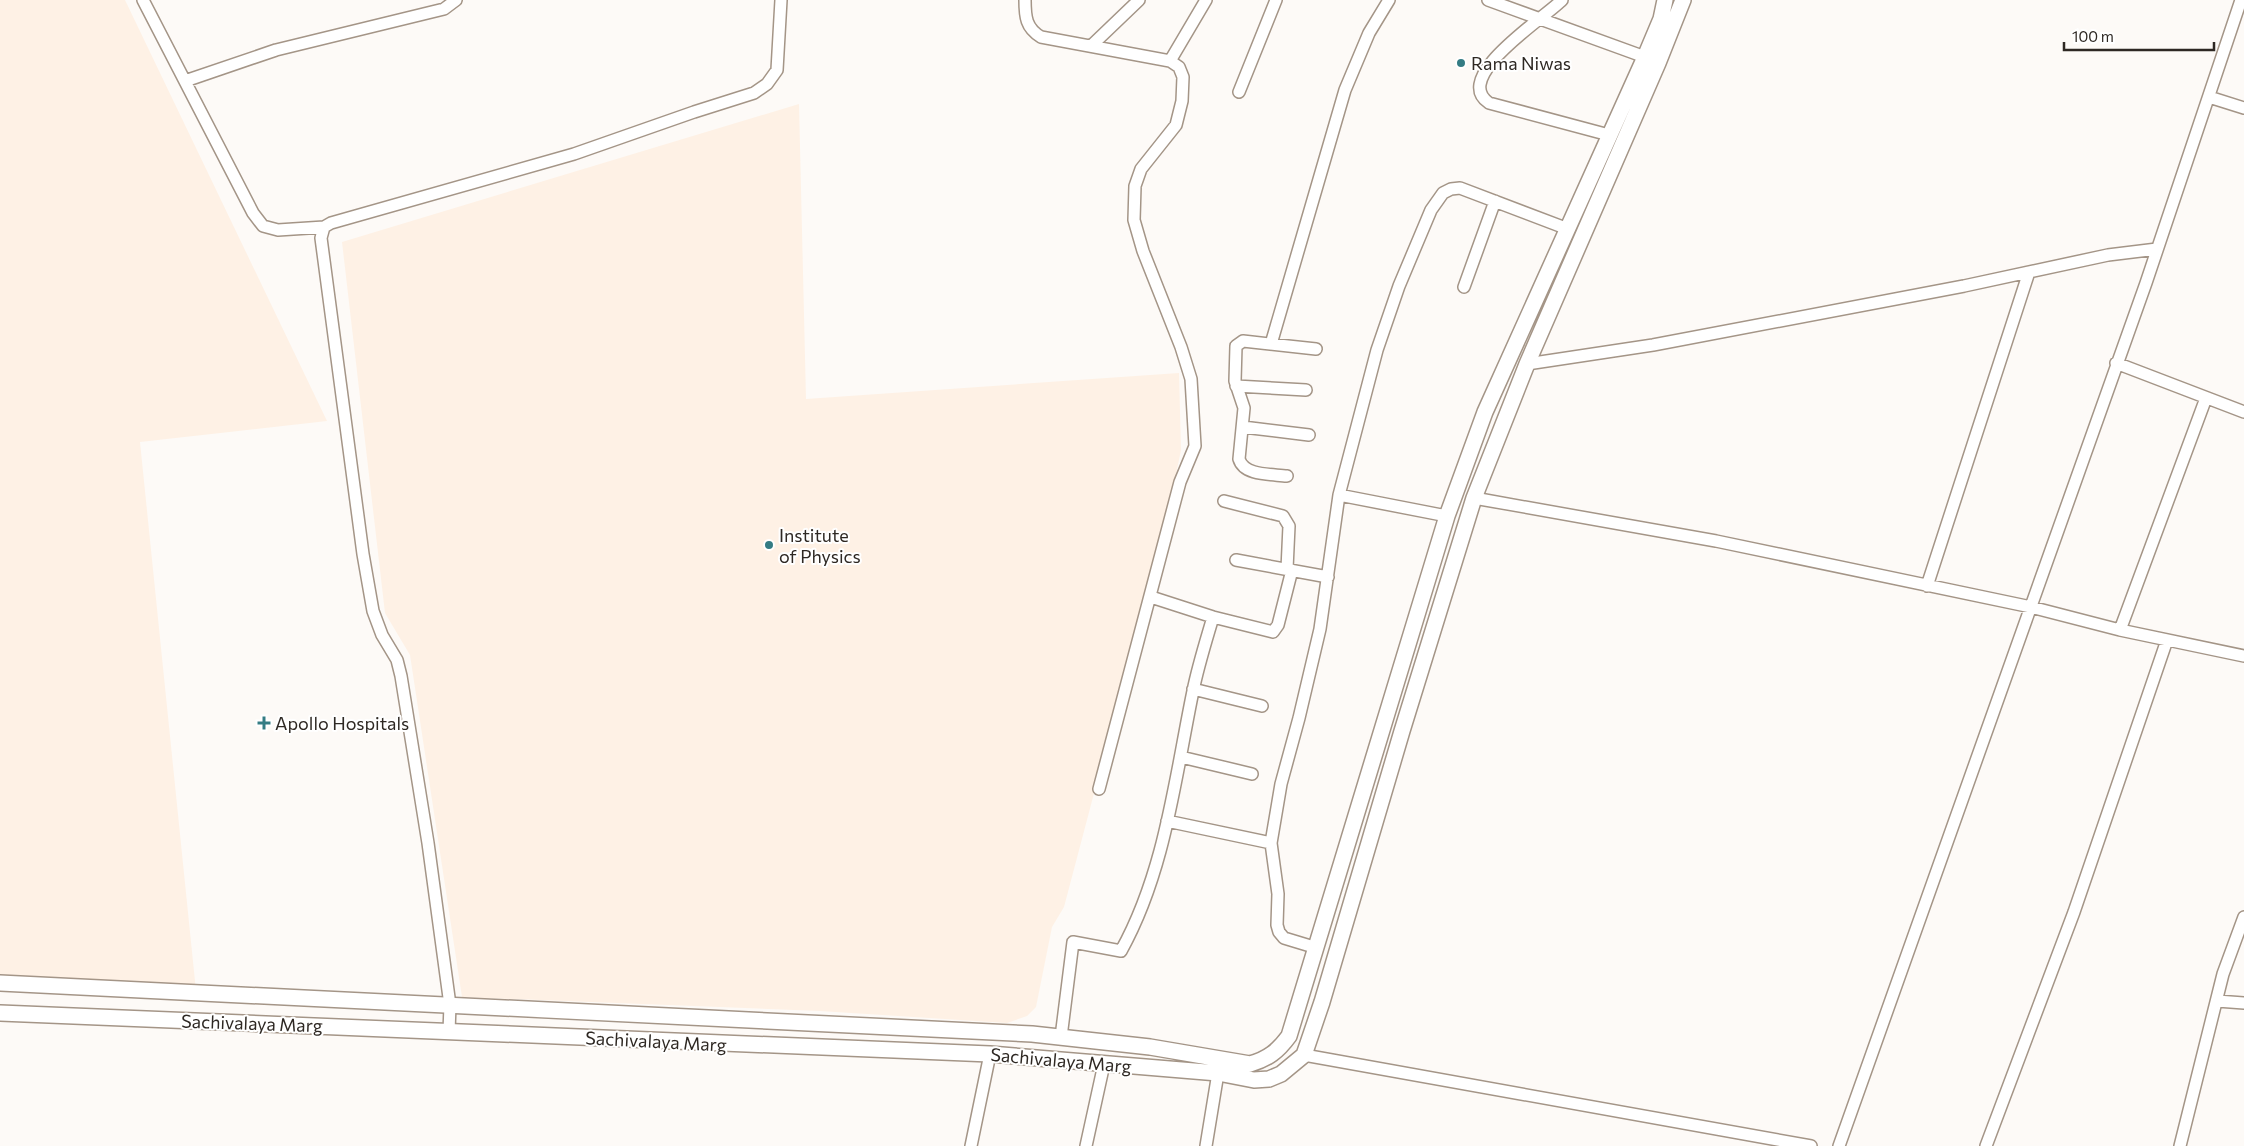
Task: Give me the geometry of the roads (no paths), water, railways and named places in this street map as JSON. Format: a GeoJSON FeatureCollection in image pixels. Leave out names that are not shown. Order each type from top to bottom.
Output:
{"type":"FeatureCollection","features":[{"type":"Feature","properties":{"kind":"main road"},"geometry":{"type":"LineString","coordinates":[[0,983],[1021,1034],[1150,1047],[1250,1064],[1262,1060],[1279,1050],[1289,1036],[1317,948],[1447,516],[1487,408],[1645,57],[1661,19],[1665,0]]}},
{"type":"Feature","properties":{"kind":"main road"},"geometry":{"type":"LineString","coordinates":[[1304,1055],[1322,1002],[1402,731],[1474,498],[1527,364],[1635,118],[1683,0]]}},
{"type":"Feature","properties":{"kind":"main road"},"geometry":{"type":"LineString","coordinates":[[1487,408],[1506,416]]}},
{"type":"Feature","properties":{"kind":"main road","name":"Sachivalaya Marg"},"geometry":{"type":"LineString","coordinates":[[0,1013],[990,1054],[1218,1074],[1254,1080],[1269,1079],[1281,1074],[1304,1055]]}},
{"type":"Feature","properties":{"kind":"main road"},"geometry":{"type":"LineString","coordinates":[[1020,1056],[1021,1034]]}},
{"type":"Feature","properties":{"kind":"street"},"geometry":{"type":"LineString","coordinates":[[143,0],[252,213],[263,226],[278,230],[324,227],[331,223],[574,154],[754,93],[767,84],[778,70],[781,0]]}},
{"type":"Feature","properties":{"kind":"street"},"geometry":{"type":"LineString","coordinates":[[185,82],[276,50],[444,9],[456,0]]}},
{"type":"Feature","properties":{"kind":"street"},"geometry":{"type":"LineString","coordinates":[[1025,0],[1025,15],[1031,32],[1041,37],[1170,61],[1178,67],[1183,77],[1182,101],[1176,126],[1141,169],[1135,186],[1134,220],[1143,251],[1181,347],[1191,379],[1195,446],[1180,482],[1152,597],[1140,631],[1099,789]]}},
{"type":"Feature","properties":{"kind":"street"},"geometry":{"type":"LineString","coordinates":[[1091,46],[1139,0]]}},
{"type":"Feature","properties":{"kind":"street"},"geometry":{"type":"LineString","coordinates":[[1170,61],[1206,0]]}},
{"type":"Feature","properties":{"kind":"street"},"geometry":{"type":"LineString","coordinates":[[1239,92],[1276,0]]}},
{"type":"Feature","properties":{"kind":"street"},"geometry":{"type":"LineString","coordinates":[[1271,344],[1345,90],[1368,33],[1388,0]]}},
{"type":"Feature","properties":{"kind":"street"},"geometry":{"type":"LineString","coordinates":[[1488,0],[1645,57]]}},
{"type":"Feature","properties":{"kind":"street"},"geometry":{"type":"LineString","coordinates":[[1562,0],[1509,44],[1490,63],[1480,86],[1482,98],[1490,103],[1609,135]]}},
{"type":"Feature","properties":{"kind":"street"},"geometry":{"type":"LineString","coordinates":[[1839,1146],[2157,249],[2241,0]]}},
{"type":"Feature","properties":{"kind":"street"},"geometry":{"type":"LineString","coordinates":[[2209,97],[2244,108]]}},
{"type":"Feature","properties":{"kind":"street"},"geometry":{"type":"LineString","coordinates":[[1317,948],[1284,938],[1279,932],[1277,925],[1278,894],[1271,843],[1281,784],[1320,629],[1339,494],[1377,350],[1399,286],[1431,210],[1443,193],[1451,188],[1460,188],[1568,229]]}},
{"type":"Feature","properties":{"kind":"street"},"geometry":{"type":"LineString","coordinates":[[1464,287],[1495,201]]}},
{"type":"Feature","properties":{"kind":"street"},"geometry":{"type":"LineString","coordinates":[[324,227],[321,238],[363,554],[374,611],[382,635],[396,660],[401,676],[428,842],[450,1005],[450,1032]]}},
{"type":"Feature","properties":{"kind":"street"},"geometry":{"type":"LineString","coordinates":[[1527,364],[1653,345],[1964,286],[2108,255],[2157,249]]}},
{"type":"Feature","properties":{"kind":"street"},"geometry":{"type":"LineString","coordinates":[[1927,586],[2029,272]]}},
{"type":"Feature","properties":{"kind":"street"},"geometry":{"type":"LineString","coordinates":[[1287,476],[1243,468],[1239,459],[1244,408],[1236,386],[1234,372],[1236,346],[1244,341],[1316,348]]}},
{"type":"Feature","properties":{"kind":"street"},"geometry":{"type":"LineString","coordinates":[[2116,363],[2244,412]]}},
{"type":"Feature","properties":{"kind":"street"},"geometry":{"type":"LineString","coordinates":[[1236,386],[1306,390]]}},
{"type":"Feature","properties":{"kind":"street"},"geometry":{"type":"LineString","coordinates":[[2120,630],[2206,398]]}},
{"type":"Feature","properties":{"kind":"street"},"geometry":{"type":"LineString","coordinates":[[1243,427],[1309,435]]}},
{"type":"Feature","properties":{"kind":"street"},"geometry":{"type":"LineString","coordinates":[[1339,494],[1447,516]]}},
{"type":"Feature","properties":{"kind":"street"},"geometry":{"type":"LineString","coordinates":[[1474,498],[1716,541],[2031,607],[2120,630],[2244,656]]}},
{"type":"Feature","properties":{"kind":"street"},"geometry":{"type":"LineString","coordinates":[[1152,597],[1214,617],[1273,632],[1278,625],[1289,569],[1289,526],[1283,516],[1224,500]]}},
{"type":"Feature","properties":{"kind":"street"},"geometry":{"type":"LineString","coordinates":[[1236,560],[1328,577]]}},
{"type":"Feature","properties":{"kind":"street"},"geometry":{"type":"LineString","coordinates":[[1061,1037],[1073,942],[1121,951],[1133,929],[1146,897],[1167,821],[1193,689],[1214,617]]}},
{"type":"Feature","properties":{"kind":"street"},"geometry":{"type":"LineString","coordinates":[[1986,1146],[2074,912],[2167,640]]}},
{"type":"Feature","properties":{"kind":"street"},"geometry":{"type":"LineString","coordinates":[[1193,689],[1262,706]]}},
{"type":"Feature","properties":{"kind":"street"},"geometry":{"type":"LineString","coordinates":[[1181,757],[1252,774]]}},
{"type":"Feature","properties":{"kind":"street"},"geometry":{"type":"LineString","coordinates":[[1167,821],[1271,843]]}},
{"type":"Feature","properties":{"kind":"street"},"geometry":{"type":"LineString","coordinates":[[2180,1146],[2231,950],[2244,917]]}},
{"type":"Feature","properties":{"kind":"street"},"geometry":{"type":"LineString","coordinates":[[2217,1001],[2244,1003]]}},
{"type":"Feature","properties":{"kind":"street"},"geometry":{"type":"LineString","coordinates":[[971,1146],[990,1054]]}},
{"type":"Feature","properties":{"kind":"street"},"geometry":{"type":"LineString","coordinates":[[1304,1055],[1811,1146]]}},
{"type":"Feature","properties":{"kind":"street"},"geometry":{"type":"LineString","coordinates":[[1086,1146],[1104,1064]]}},
{"type":"Feature","properties":{"kind":"street"},"geometry":{"type":"LineString","coordinates":[[1206,1146],[1218,1074]]}},
{"type":"Feature","properties":{"kind":"place","name":"Rama Niwas"},"geometry":{"type":"Point","coordinates":[1461,63]}},
{"type":"Feature","properties":{"kind":"place","name":"Institute of Physics"},"geometry":{"type":"Point","coordinates":[769,545]}},
{"type":"Feature","properties":{"kind":"place","name":"Apollo Hospitals"},"geometry":{"type":"Point","coordinates":[264,723]}}]}
